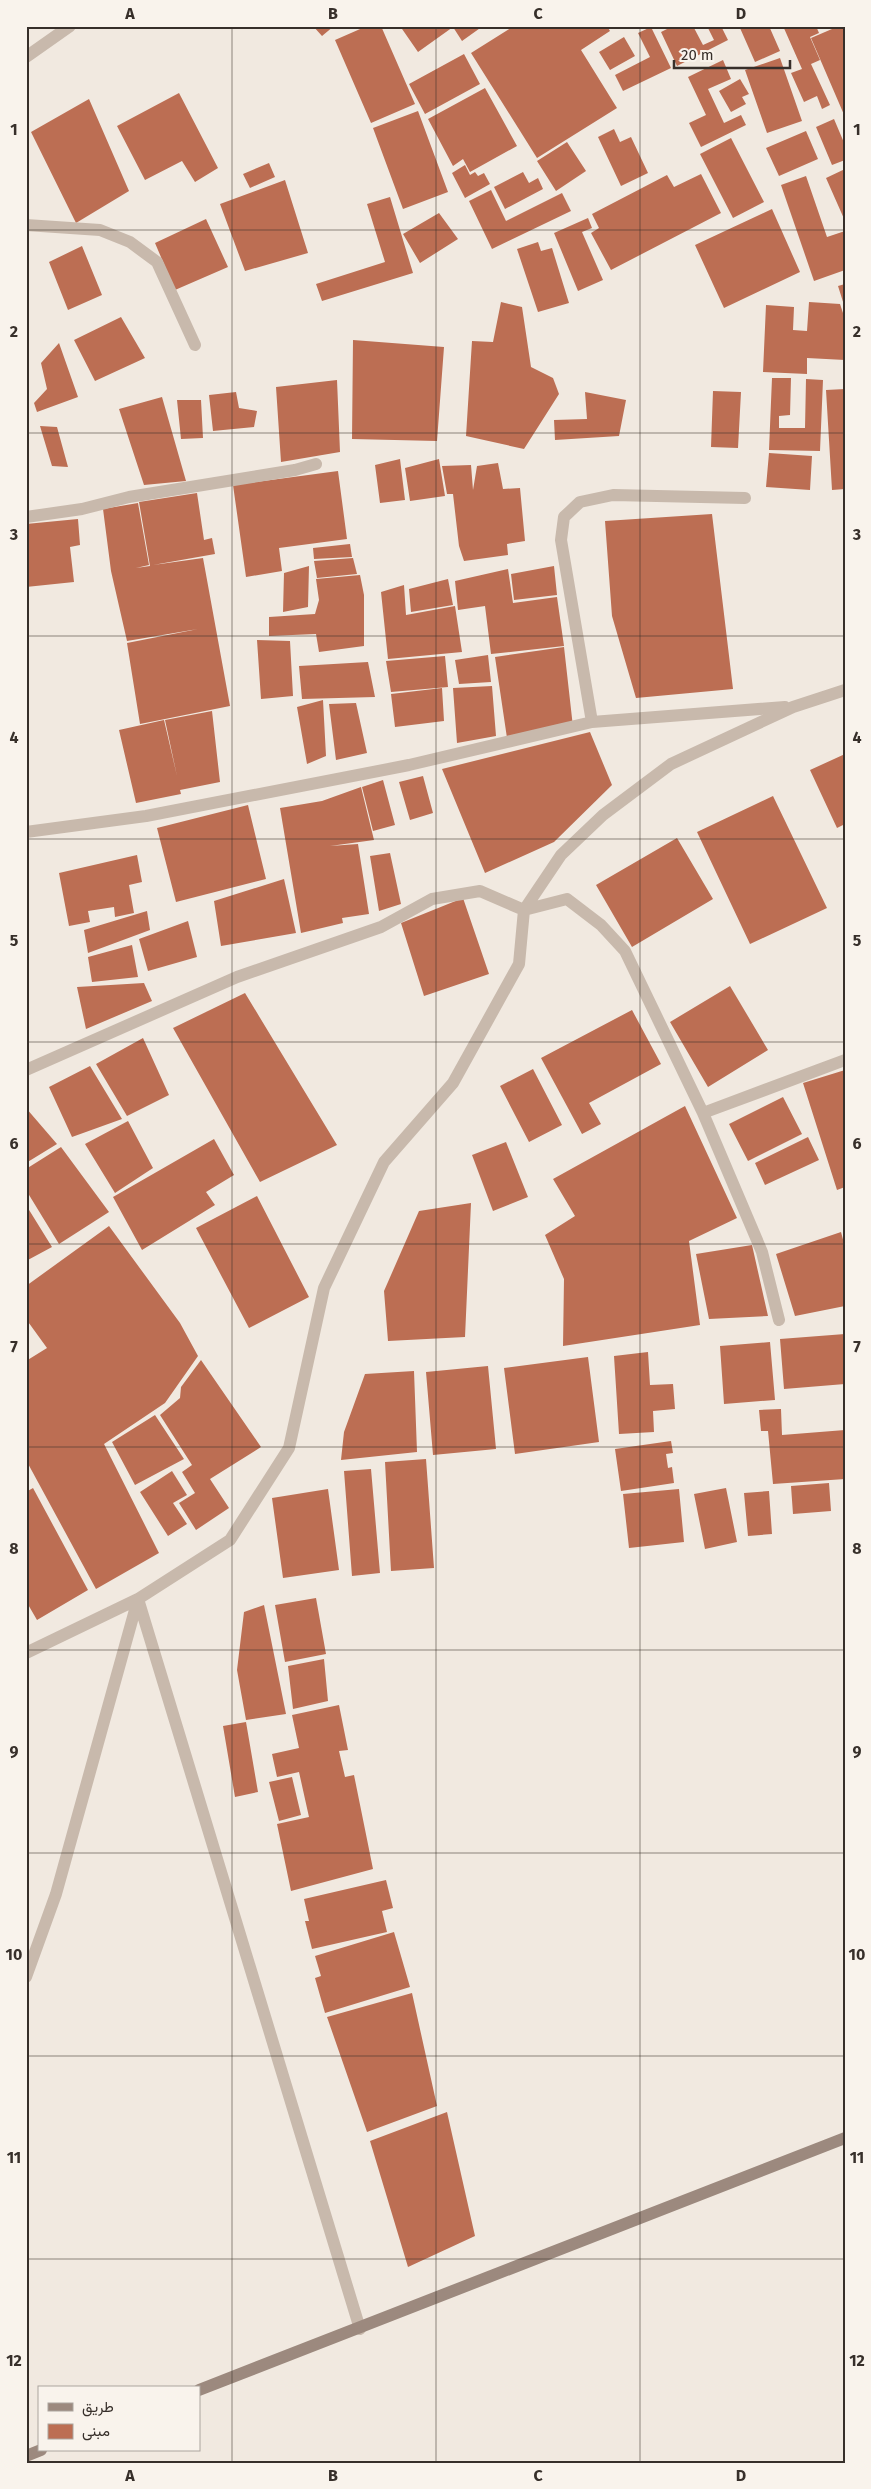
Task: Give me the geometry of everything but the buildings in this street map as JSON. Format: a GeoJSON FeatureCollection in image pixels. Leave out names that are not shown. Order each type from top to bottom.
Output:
{"type":"FeatureCollection","features":[{"type":"Feature","properties":{"kind":"street"},"geometry":{"type":"LineString","coordinates":[[26,57],[70,26]]}},
{"type":"Feature","properties":{"kind":"street"},"geometry":{"type":"LineString","coordinates":[[26,225],[100,230],[130,242],[157,262],[195,345]]}},
{"type":"Feature","properties":{"kind":"street"},"geometry":{"type":"LineString","coordinates":[[26,517],[82,509],[129,497],[295,470],[316,464]]}},
{"type":"Feature","properties":{"kind":"street"},"geometry":{"type":"LineString","coordinates":[[592,722],[561,540],[564,517],[580,502],[613,494],[745,498]]}},
{"type":"Feature","properties":{"kind":"street"},"geometry":{"type":"LineString","coordinates":[[26,1653],[138,1599],[230,1540],[289,1448],[324,1288],[384,1162],[453,1083],[519,964],[524,910],[562,855],[603,815],[671,764],[793,707],[845,690]]}},
{"type":"Feature","properties":{"kind":"street"},"geometry":{"type":"LineString","coordinates":[[26,832],[146,816],[409,765],[592,722],[793,707]]}},
{"type":"Feature","properties":{"kind":"street"},"geometry":{"type":"LineString","coordinates":[[26,1070],[237,977],[381,927],[432,899],[480,891],[524,910],[567,898],[601,925],[625,951],[703,1113],[762,1252],[779,1320]]}},
{"type":"Feature","properties":{"kind":"street"},"geometry":{"type":"LineString","coordinates":[[703,1113],[845,1060]]}},
{"type":"Feature","properties":{"kind":"street"},"geometry":{"type":"LineString","coordinates":[[26,1977],[56,1894],[138,1599]]}},
{"type":"Feature","properties":{"kind":"street"},"geometry":{"type":"LineString","coordinates":[[138,1599],[360,2329]]}},
{"type":"Feature","properties":{"kind":"street"},"geometry":{"type":"LineString","coordinates":[[200,2390],[360,2329],[845,2138]]}},
{"type":"Feature","properties":{"kind":"street"},"geometry":{"type":"LineString","coordinates":[[26,2456],[38,2451]]}}]}
